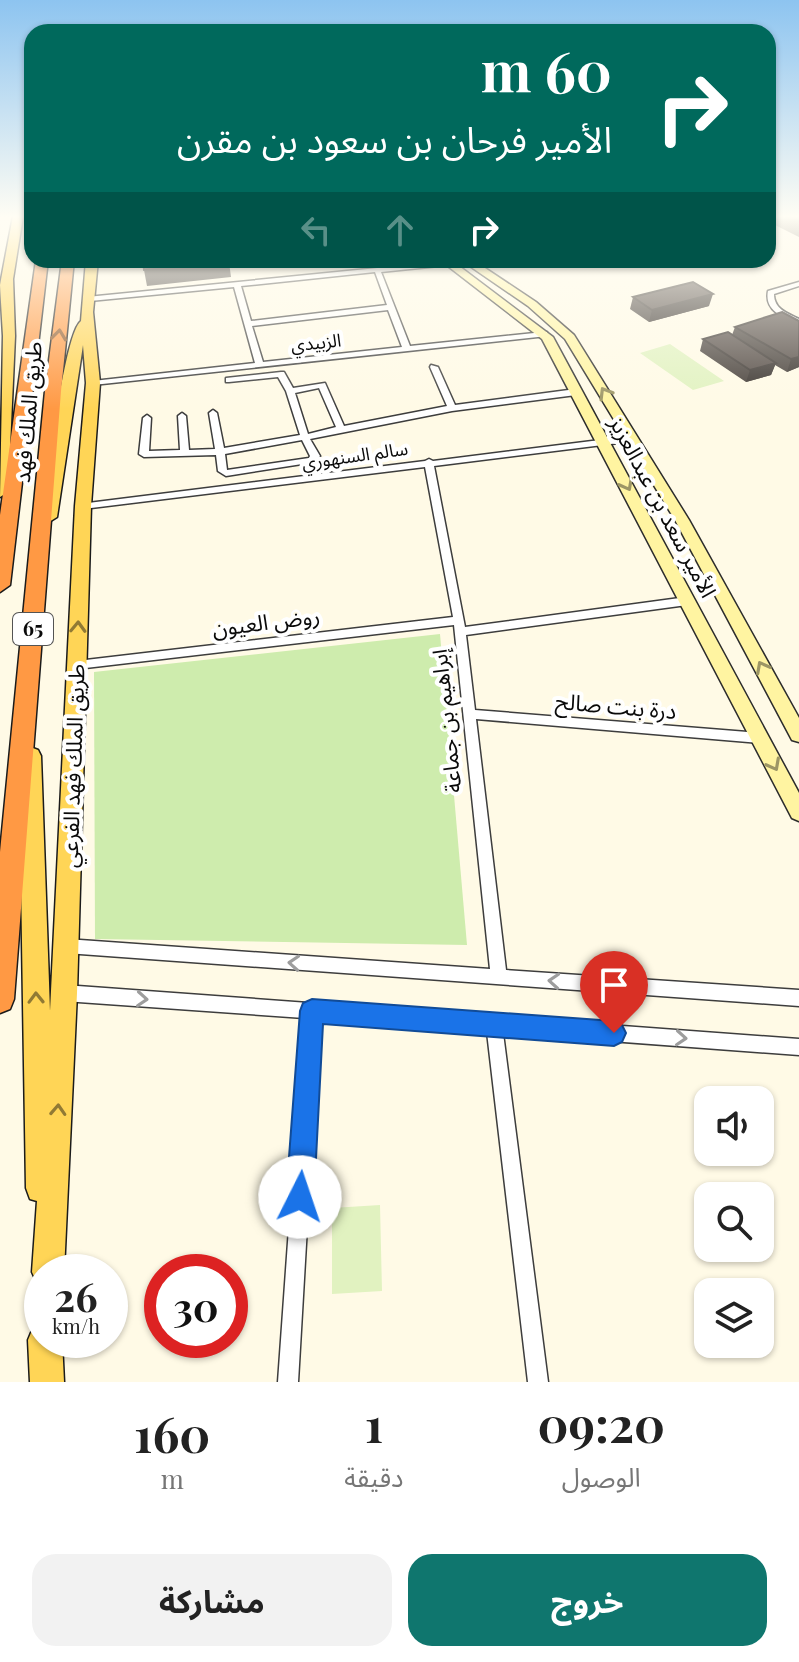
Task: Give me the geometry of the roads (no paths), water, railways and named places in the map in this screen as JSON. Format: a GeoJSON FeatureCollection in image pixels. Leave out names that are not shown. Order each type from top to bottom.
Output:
{"type":"FeatureCollection","features":[{"type":"Feature","properties":{"kind":"highway","name":"طريق الملك فهد"},"geometry":{"type":"LineString","coordinates":[[0,585],[39,280]]}},
{"type":"Feature","properties":{"kind":"highway","name":"طريق الملك فهد"},"geometry":{"type":"LineString","coordinates":[[0,999],[53,391],[66,280]]}},
{"type":"Feature","properties":{"kind":"main road"},"geometry":{"type":"LineString","coordinates":[[0,321],[3,280]]}},
{"type":"Feature","properties":{"kind":"main road"},"geometry":{"type":"LineString","coordinates":[[0,492],[9,336],[5,280]]}},
{"type":"Feature","properties":{"kind":"main road","name":"طريق الملك فهد الفرعي"},"geometry":{"type":"LineString","coordinates":[[47,1254],[64,993],[83,506],[93,383],[91,280]]}},
{"type":"Feature","properties":{"kind":"main road"},"geometry":{"type":"LineString","coordinates":[[36,600],[74,354],[89,305]]}},
{"type":"Feature","properties":{"kind":"main road"},"geometry":{"type":"LineString","coordinates":[[28,674],[45,1254]]}},
{"type":"Feature","properties":{"kind":"main road"},"geometry":{"type":"LineString","coordinates":[[46,1358],[47,1382]]}},
{"type":"Feature","properties":{"kind":"street"},"geometry":{"type":"LineString","coordinates":[[89,305],[286,280]]}},
{"type":"Feature","properties":{"kind":"street"},"geometry":{"type":"LineString","coordinates":[[381,280],[407,349]]}},
{"type":"Feature","properties":{"kind":"street","name":"الأمير سعد بن عبدالعزيز"},"geometry":{"type":"LineString","coordinates":[[479,280],[544,334],[799,812]]}},
{"type":"Feature","properties":{"kind":"street","name":"الأمير سعد بن عبدالعزيز"},"geometry":{"type":"LineString","coordinates":[[490,280],[532,304],[570,337],[682,520],[799,735]]}},
{"type":"Feature","properties":{"kind":"street"},"geometry":{"type":"LineString","coordinates":[[799,284],[771,293],[769,299],[772,307],[799,322]]}},
{"type":"Feature","properties":{"kind":"street"},"geometry":{"type":"LineString","coordinates":[[237,285],[260,365]]}},
{"type":"Feature","properties":{"kind":"street"},"geometry":{"type":"LineString","coordinates":[[248,324],[392,307]]}},
{"type":"Feature","properties":{"kind":"street","name":"الزبيدي"},"geometry":{"type":"LineString","coordinates":[[93,383],[544,334]]}},
{"type":"Feature","properties":{"kind":"street"},"geometry":{"type":"LineString","coordinates":[[434,367],[452,408]]}},
{"type":"Feature","properties":{"kind":"street"},"geometry":{"type":"LineString","coordinates":[[213,413],[226,473],[312,460],[315,456],[281,374],[229,380]]}},
{"type":"Feature","properties":{"kind":"street"},"geometry":{"type":"LineString","coordinates":[[290,391],[324,386],[341,429]]}},
{"type":"Feature","properties":{"kind":"street"},"geometry":{"type":"LineString","coordinates":[[147,418],[144,454],[219,452],[452,408],[576,392]]}},
{"type":"Feature","properties":{"kind":"street"},"geometry":{"type":"LineString","coordinates":[[182,416],[185,452]]}},
{"type":"Feature","properties":{"kind":"street","name":"سالم السنهوري"},"geometry":{"type":"LineString","coordinates":[[83,506],[632,439]]}},
{"type":"Feature","properties":{"kind":"street","name":"إبراهيم بن جماعة"},"geometry":{"type":"LineString","coordinates":[[429,462],[460,626],[499,977]]}},
{"type":"Feature","properties":{"kind":"street","name":"روض العيون"},"geometry":{"type":"LineString","coordinates":[[77,665],[687,601]]}},
{"type":"Feature","properties":{"kind":"street","name":"درة بنت صالح"},"geometry":{"type":"LineString","coordinates":[[470,714],[760,738]]}},
{"type":"Feature","properties":{"kind":"street"},"geometry":{"type":"LineString","coordinates":[[66,946],[799,998]]}},
{"type":"Feature","properties":{"kind":"street"},"geometry":{"type":"LineString","coordinates":[[64,993],[799,1047]]}},
{"type":"Feature","properties":{"kind":"street"},"geometry":{"type":"LineString","coordinates":[[288,1382],[312,1011]]}},
{"type":"Feature","properties":{"kind":"street"},"geometry":{"type":"LineString","coordinates":[[494,1025],[538,1382]]}}]}
